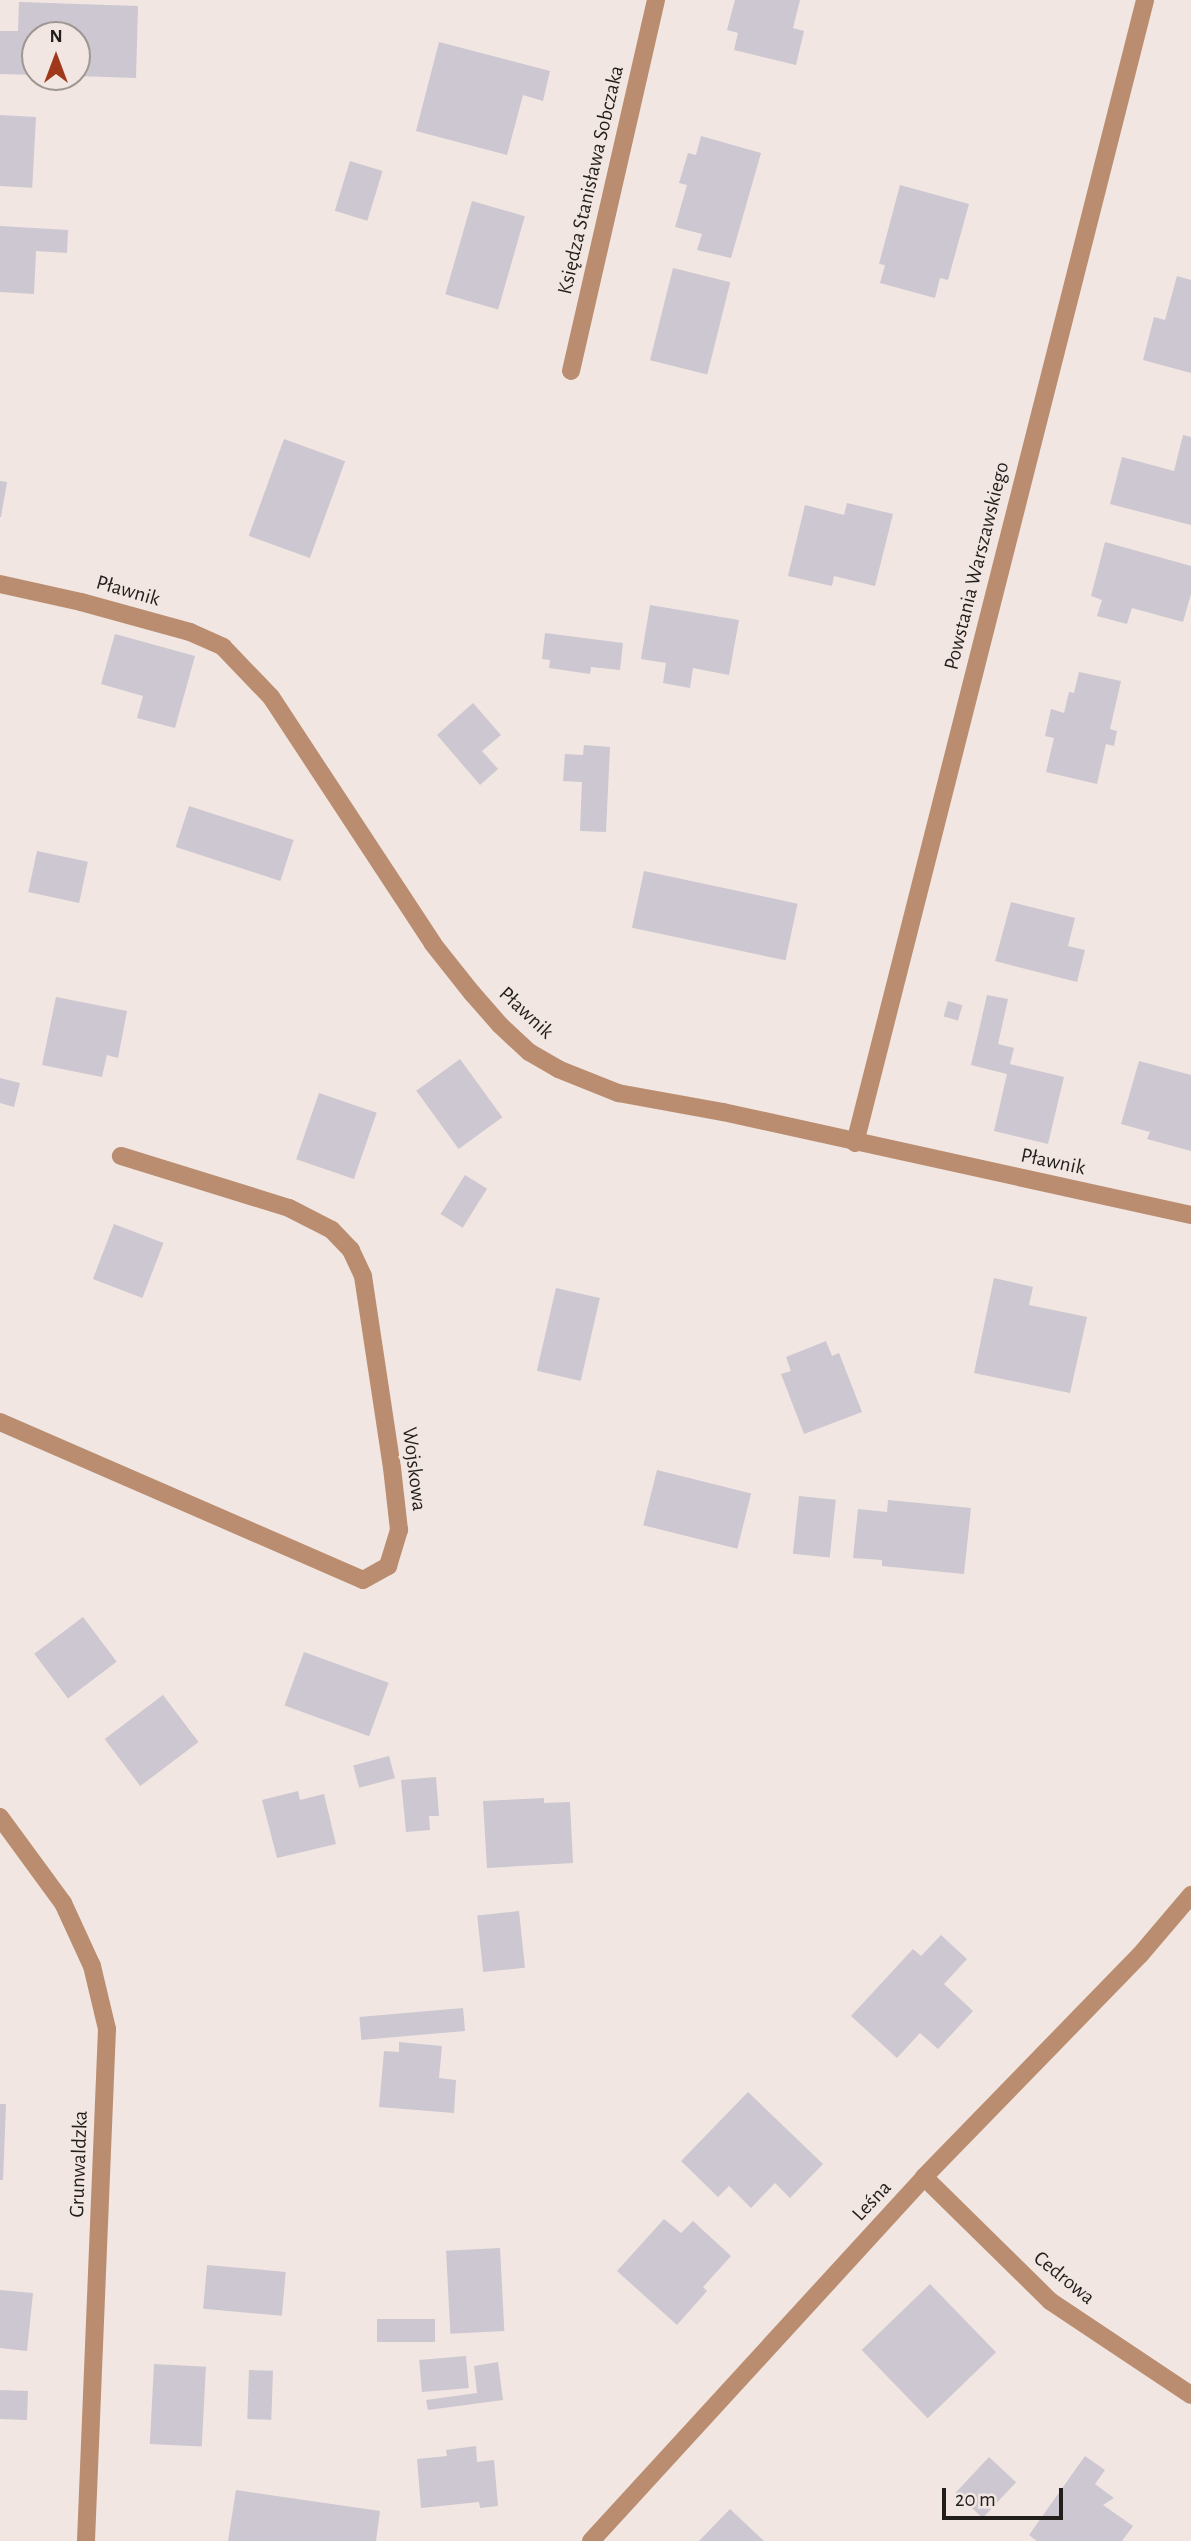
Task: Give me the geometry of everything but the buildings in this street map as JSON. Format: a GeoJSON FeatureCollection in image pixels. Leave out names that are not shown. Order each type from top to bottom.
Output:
{"type":"FeatureCollection","features":[{"type":"Feature","properties":{"kind":"street","name":"Księdza Stanisława Sobczaka"},"geometry":{"type":"LineString","coordinates":[[571,371],[656,0]]}},
{"type":"Feature","properties":{"kind":"street","name":"Powstania Warszawskiego"},"geometry":{"type":"LineString","coordinates":[[855,1143],[1145,0]]}},
{"type":"Feature","properties":{"kind":"street","name":"Pławnik"},"geometry":{"type":"LineString","coordinates":[[0,584],[81,602],[190,632],[223,647],[271,697],[433,944],[500,1025],[529,1052],[588,1083],[618,1093],[723,1112],[855,1143],[1191,1214]]}},
{"type":"Feature","properties":{"kind":"street","name":"Wojskowa"},"geometry":{"type":"LineString","coordinates":[[0,1422],[363,1580],[388,1566],[399,1530],[392,1468],[363,1276],[351,1250],[332,1230],[289,1208],[121,1156]]}},
{"type":"Feature","properties":{"kind":"street","name":"Grunwaldzka"},"geometry":{"type":"LineString","coordinates":[[0,1817],[64,1903],[92,1966],[107,2029],[86,2541]]}},
{"type":"Feature","properties":{"kind":"street","name":"Leśna"},"geometry":{"type":"LineString","coordinates":[[591,2541],[925,2177],[1140,1955],[1191,1895]]}},
{"type":"Feature","properties":{"kind":"street","name":"Cedrowa"},"geometry":{"type":"LineString","coordinates":[[925,2177],[1050,2301],[1191,2395]]}}]}
